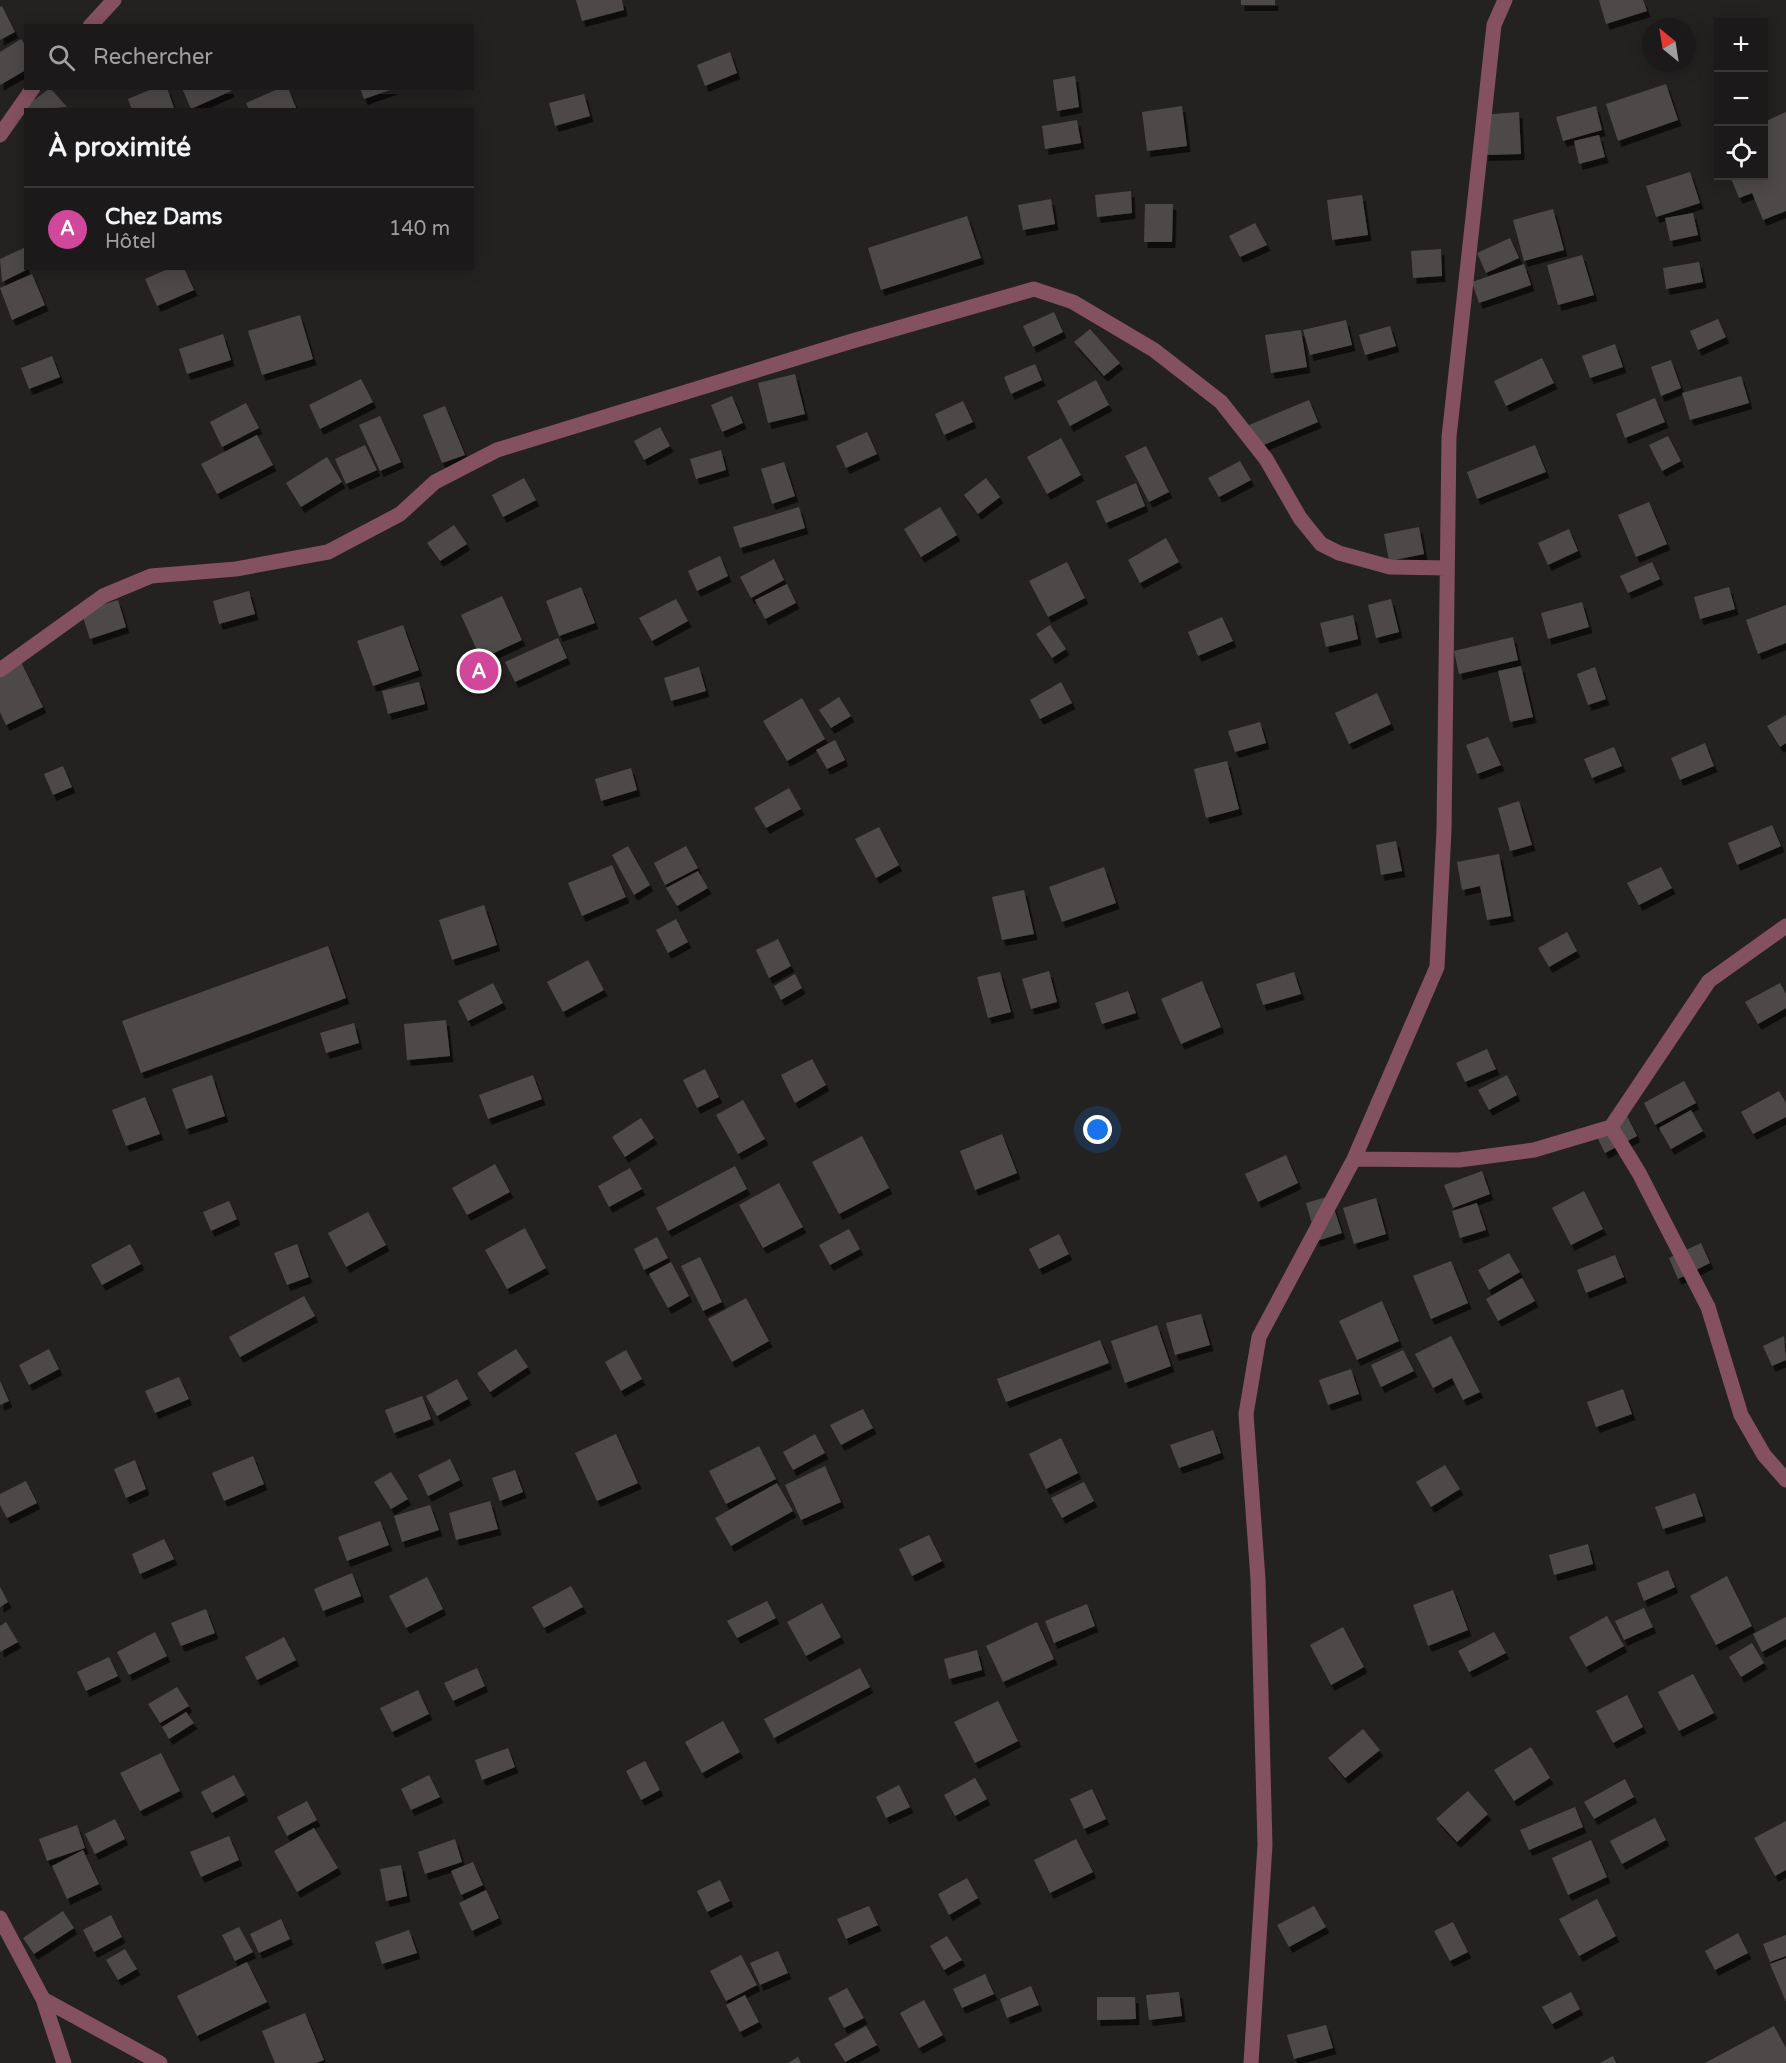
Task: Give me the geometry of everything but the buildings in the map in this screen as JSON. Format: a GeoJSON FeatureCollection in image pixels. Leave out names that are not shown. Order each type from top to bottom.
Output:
{"type":"FeatureCollection","features":[{"type":"Feature","properties":{"kind":"street"},"geometry":{"type":"LineString","coordinates":[[92,24],[114,0]]}},
{"type":"Feature","properties":{"kind":"street"},"geometry":{"type":"LineString","coordinates":[[1251,2063],[1264,1845],[1258,1579],[1246,1414],[1259,1337],[1354,1159],[1437,967],[1444,830],[1450,425],[1494,25],[1505,0]]}},
{"type":"Feature","properties":{"kind":"street"},"geometry":{"type":"LineString","coordinates":[[0,135],[32,90]]}},
{"type":"Feature","properties":{"kind":"street"},"geometry":{"type":"LineString","coordinates":[[0,670],[103,596],[151,576],[236,569],[328,552],[400,514],[435,482],[497,450],[849,342],[1034,289],[1073,302],[1154,350],[1221,402],[1266,459],[1300,518],[1321,544],[1339,553],[1390,567],[1447,568]]}},
{"type":"Feature","properties":{"kind":"street"},"geometry":{"type":"LineString","coordinates":[[1354,1159],[1459,1160],[1534,1150],[1611,1127],[1709,981],[1786,926]]}},
{"type":"Feature","properties":{"kind":"street"},"geometry":{"type":"LineString","coordinates":[[1611,1127],[1639,1173],[1708,1307],[1741,1415],[1764,1455],[1786,1480]]}},
{"type":"Feature","properties":{"kind":"street"},"geometry":{"type":"LineString","coordinates":[[0,1918],[43,1999],[64,2063]]}},
{"type":"Feature","properties":{"kind":"street"},"geometry":{"type":"LineString","coordinates":[[43,1999],[160,2063]]}},
{"type":"Feature","properties":{"kind":"place","name":"Chez Dams"},"geometry":{"type":"Point","coordinates":[479,671]}}]}
